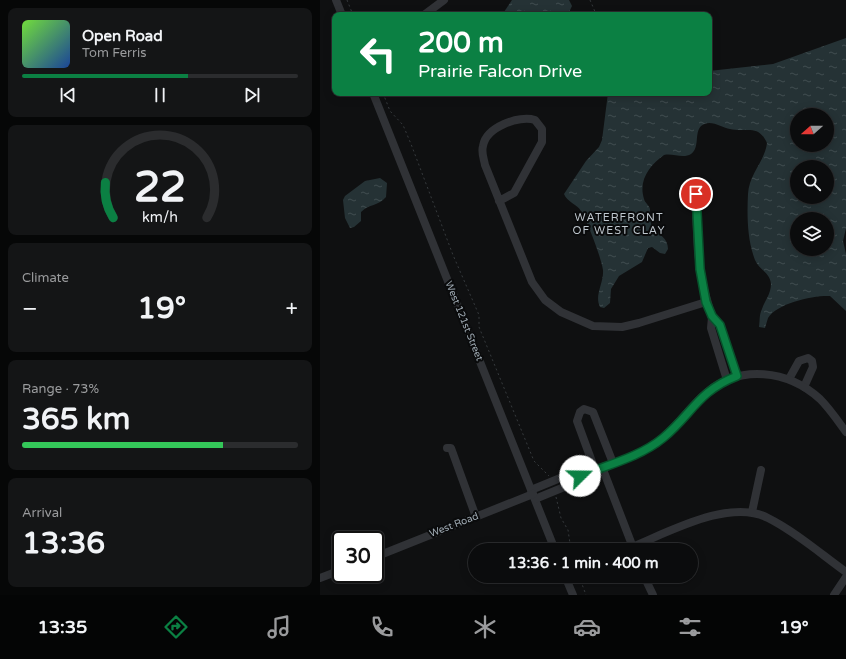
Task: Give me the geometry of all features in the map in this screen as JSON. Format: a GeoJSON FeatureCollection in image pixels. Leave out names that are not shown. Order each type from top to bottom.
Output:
{"type":"FeatureCollection","features":[{"type":"Feature","properties":{"kind":"street"},"geometry":{"type":"LineString","coordinates":[[336,0],[341,12]]}},
{"type":"Feature","properties":{"kind":"street"},"geometry":{"type":"LineString","coordinates":[[428,12],[444,0]]}},
{"type":"Feature","properties":{"kind":"street","name":"West 121st Street"},"geometry":{"type":"LineString","coordinates":[[374,96],[552,543]]}},
{"type":"Feature","properties":{"kind":"street"},"geometry":{"type":"LineString","coordinates":[[499,201],[514,193],[542,142],[542,129],[535,120],[520,119],[500,127],[485,138],[482,147],[482,156],[499,201],[532,282],[546,300],[573,318],[593,326],[622,327],[706,302]]}},
{"type":"Feature","properties":{"kind":"street"},"geometry":{"type":"LineString","coordinates":[[696,194],[700,269],[706,302],[712,316],[720,325],[737,376]]}},
{"type":"Feature","properties":{"kind":"street"},"geometry":{"type":"LineString","coordinates":[[712,316],[711,328],[727,380]]}},
{"type":"Feature","properties":{"kind":"street"},"geometry":{"type":"LineString","coordinates":[[789,379],[798,360],[808,358],[812,361],[813,367],[804,387]]}},
{"type":"Feature","properties":{"kind":"street","name":"West Road"},"geometry":{"type":"LineString","coordinates":[[533,494],[554,491],[574,483],[580,476],[638,453],[663,438],[698,400],[714,387],[737,376],[764,373],[789,379],[804,387],[826,405],[846,432]]}},
{"type":"Feature","properties":{"kind":"street"},"geometry":{"type":"LineString","coordinates":[[613,463],[593,412],[584,409],[580,412],[577,421],[631,543]]}},
{"type":"Feature","properties":{"kind":"street"},"geometry":{"type":"LineString","coordinates":[[447,448],[451,448],[476,517]]}},
{"type":"Feature","properties":{"kind":"street"},"geometry":{"type":"LineString","coordinates":[[752,512],[760,470]]}},
{"type":"Feature","properties":{"kind":"street","name":"West Road"},"geometry":{"type":"LineString","coordinates":[[384,553],[533,494],[550,482],[570,474],[580,476]]}},
{"type":"Feature","properties":{"kind":"street"},"geometry":{"type":"LineString","coordinates":[[645,543],[712,516],[735,511],[752,512],[767,517],[781,525],[846,572]]}},
{"type":"Feature","properties":{"kind":"street"},"geometry":{"type":"LineString","coordinates":[[320,578],[332,573]]}},
{"type":"Feature","properties":{"kind":"street"},"geometry":{"type":"LineString","coordinates":[[834,595],[846,577]]}},
{"type":"Feature","properties":{"kind":"street"},"geometry":{"type":"LineString","coordinates":[[568,583],[573,595]]}},
{"type":"Feature","properties":{"kind":"street"},"geometry":{"type":"LineString","coordinates":[[647,583],[653,595]]}},
{"type":"Feature","properties":{"kind":"path"},"geometry":{"type":"LineString","coordinates":[[347,0],[352,12]]}},
{"type":"Feature","properties":{"kind":"path"},"geometry":{"type":"LineString","coordinates":[[590,0],[595,12]]}},
{"type":"Feature","properties":{"kind":"path"},"geometry":{"type":"LineString","coordinates":[[384,96],[390,111],[403,125],[411,144],[453,254],[479,316],[478,327],[534,461],[548,473],[550,482]]}},
{"type":"Feature","properties":{"kind":"path"},"geometry":{"type":"LineString","coordinates":[[554,491],[561,518],[568,530],[570,543]]}},
{"type":"Feature","properties":{"kind":"path"},"geometry":{"type":"LineString","coordinates":[[582,583],[586,595]]}},
{"type":"Feature","properties":{"kind":"water"},"geometry":{"type":"Polygon","coordinates":[[[512,0],[569,0],[572,6],[569,12],[504,12],[512,0]]]}},
{"type":"Feature","properties":{"kind":"water"},"geometry":{"type":"Polygon","coordinates":[[[846,38],[846,228],[843,241],[846,254],[846,311],[830,296],[815,297],[796,301],[779,308],[768,318],[765,328],[759,327],[760,314],[769,294],[771,284],[769,277],[759,266],[752,252],[748,227],[748,194],[751,180],[766,150],[767,143],[760,133],[756,131],[730,129],[712,123],[701,126],[698,132],[694,151],[691,154],[685,156],[664,155],[654,163],[646,174],[643,192],[650,209],[651,223],[655,230],[665,239],[668,249],[665,254],[660,253],[652,247],[648,248],[642,262],[619,276],[611,289],[610,303],[604,308],[600,307],[598,298],[603,270],[600,257],[584,216],[577,207],[565,197],[564,194],[586,161],[599,147],[602,140],[608,96],[712,96],[712,71],[773,64],[846,38]]]}},
{"type":"Feature","properties":{"kind":"water"},"geometry":{"type":"Polygon","coordinates":[[[380,178],[387,183],[386,197],[380,202],[364,209],[361,212],[361,221],[354,227],[350,228],[345,218],[343,200],[345,196],[365,181],[380,178]]]}},
{"type":"Feature","properties":{"kind":"district","name":"WATERFRONT OF WEST CLAY"},"geometry":{"type":"Point","coordinates":[619,223]}},
{"type":"Feature","properties":{"kind":"route"},"geometry":{"type":"LineString","coordinates":[[580,476],[638,453],[651,446],[663,438],[707,392],[737,376],[720,325],[712,316],[706,302],[700,269],[696,194]]}}]}
